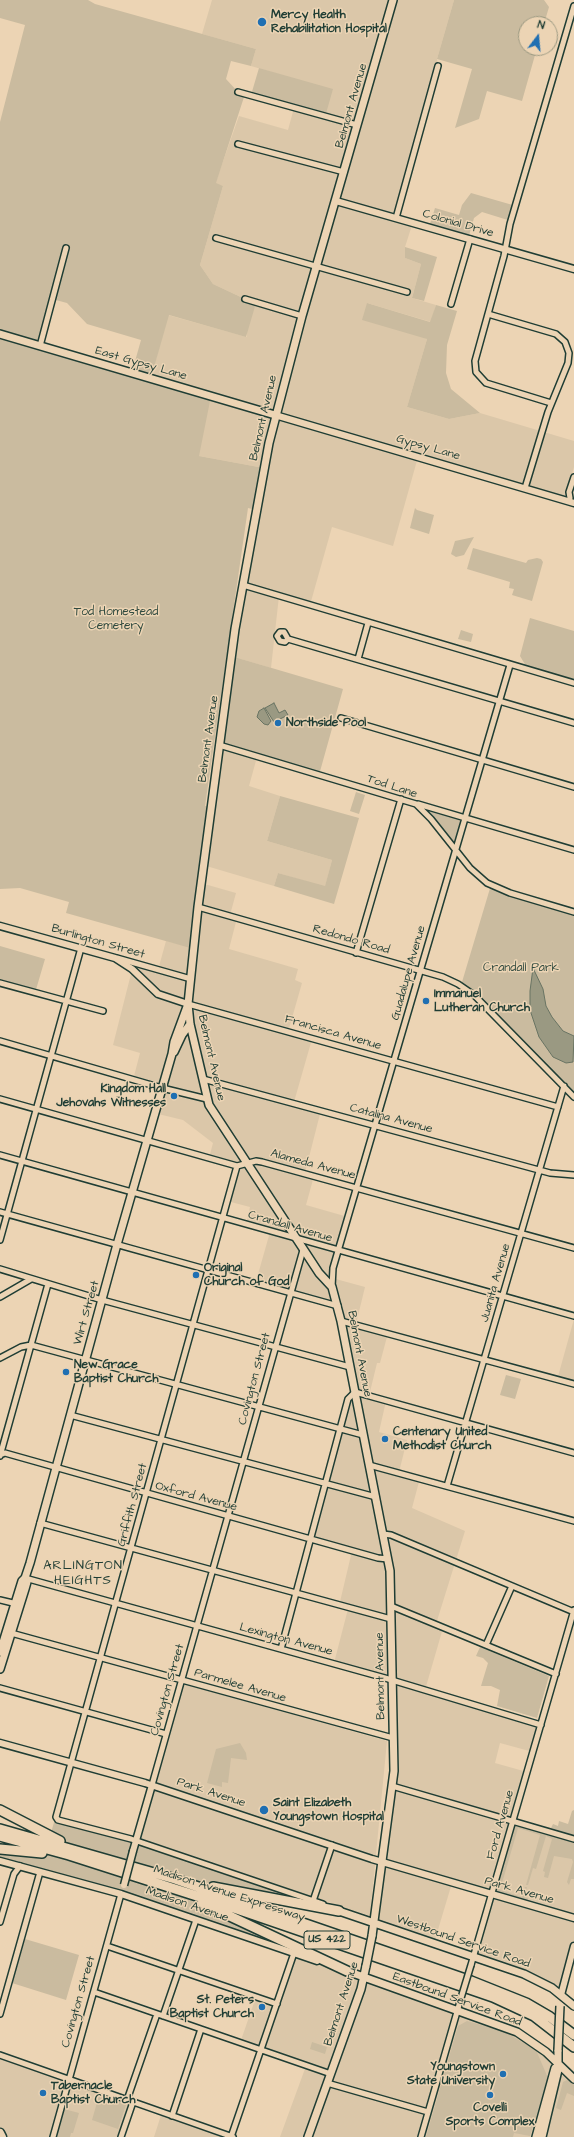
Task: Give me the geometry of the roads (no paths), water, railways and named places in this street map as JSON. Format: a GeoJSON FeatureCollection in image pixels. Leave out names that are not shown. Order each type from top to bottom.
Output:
{"type":"FeatureCollection","features":[{"type":"Feature","properties":{"kind":"highway","name":"US 422"},"geometry":{"type":"LineString","coordinates":[[0,1810],[73,1852]]}},
{"type":"Feature","properties":{"kind":"highway","name":"Madison Avenue Expressway"},"geometry":{"type":"LineString","coordinates":[[0,1829],[73,1852],[167,1886],[493,1997],[542,2020],[574,2047]]}},
{"type":"Feature","properties":{"kind":"highway","name":"Madison Avenue Expressway"},"geometry":{"type":"LineString","coordinates":[[0,1836],[73,1852],[175,1878],[508,1994],[550,2016],[574,2035]]}},
{"type":"Feature","properties":{"kind":"highway","name":"US 422"},"geometry":{"type":"LineString","coordinates":[[0,1849],[73,1852]]}},
{"type":"Feature","properties":{"kind":"highway"},"geometry":{"type":"LineString","coordinates":[[175,1878],[311,1904],[339,1911]]}},
{"type":"Feature","properties":{"kind":"highway"},"geometry":{"type":"LineString","coordinates":[[167,1886],[347,1971]]}},
{"type":"Feature","properties":{"kind":"main road","name":"Belmont Avenue"},"geometry":{"type":"LineString","coordinates":[[308,2137],[364,1978],[375,1922],[392,1786],[393,1738],[390,1571],[338,1306],[332,1287],[319,1273],[303,1250],[213,1112],[207,1099],[190,1024],[188,1004],[198,906],[242,585],[276,415],[302,316],[394,0]]}},
{"type":"Feature","properties":{"kind":"main road","name":"East Gypsy Lane"},"geometry":{"type":"LineString","coordinates":[[0,334],[276,415]]}},
{"type":"Feature","properties":{"kind":"main road","name":"Wirt Street"},"geometry":{"type":"LineString","coordinates":[[0,1652],[17,1604],[27,1582],[25,1578],[116,1246],[172,1054],[174,1042],[188,1004]]}},
{"type":"Feature","properties":{"kind":"main road","name":"Wirt Street"},"geometry":{"type":"LineString","coordinates":[[172,1054],[182,1035],[190,1024]]}},
{"type":"Feature","properties":{"kind":"main road","name":"Wirt Street"},"geometry":{"type":"LineString","coordinates":[[0,1669],[11,1633],[17,1604]]}},
{"type":"Feature","properties":{"kind":"main road","name":"Westbound Service Road"},"geometry":{"type":"LineString","coordinates":[[339,1911],[375,1922],[533,1978],[561,1995],[574,2006]]}},
{"type":"Feature","properties":{"kind":"main road","name":"Madison Avenue"},"geometry":{"type":"LineString","coordinates":[[347,1971],[364,1978]]}},
{"type":"Feature","properties":{"kind":"main road","name":"Eastbound Service Road"},"geometry":{"type":"LineString","coordinates":[[364,1978],[457,2011],[494,2022],[517,2032],[546,2052],[573,2078]]}},
{"type":"Feature","properties":{"kind":"main road"},"geometry":{"type":"LineString","coordinates":[[542,2137],[555,2086],[558,2065],[561,1995]]}},
{"type":"Feature","properties":{"kind":"main road"},"geometry":{"type":"LineString","coordinates":[[536,2137],[553,2074],[558,2065]]}},
{"type":"Feature","properties":{"kind":"main road"},"geometry":{"type":"LineString","coordinates":[[555,2086],[564,2079],[573,2078]]}},
{"type":"Feature","properties":{"kind":"main road"},"geometry":{"type":"LineString","coordinates":[[0,2133],[2,2137]]}},
{"type":"Feature","properties":{"kind":"street"},"geometry":{"type":"LineString","coordinates":[[551,403],[492,386],[480,378],[476,370],[475,361],[505,249],[510,224],[574,6]]}},
{"type":"Feature","properties":{"kind":"street"},"geometry":{"type":"LineString","coordinates":[[396,218],[438,66]]}},
{"type":"Feature","properties":{"kind":"street"},"geometry":{"type":"LineString","coordinates":[[238,92],[357,125]]}},
{"type":"Feature","properties":{"kind":"street"},"geometry":{"type":"LineString","coordinates":[[238,144],[344,172]]}},
{"type":"Feature","properties":{"kind":"street","name":"Colonial Drive"},"geometry":{"type":"LineString","coordinates":[[336,201],[574,269]]}},
{"type":"Feature","properties":{"kind":"street"},"geometry":{"type":"LineString","coordinates":[[216,238],[407,292]]}},
{"type":"Feature","properties":{"kind":"street"},"geometry":{"type":"LineString","coordinates":[[451,304],[470,239]]}},
{"type":"Feature","properties":{"kind":"street"},"geometry":{"type":"LineString","coordinates":[[40,346],[66,248]]}},
{"type":"Feature","properties":{"kind":"street"},"geometry":{"type":"LineString","coordinates":[[245,299],[302,316]]}},
{"type":"Feature","properties":{"kind":"street"},"geometry":{"type":"LineString","coordinates":[[488,314],[556,334],[565,342],[572,354],[551,403],[525,488]]}},
{"type":"Feature","properties":{"kind":"street","name":"Gypsy Lane"},"geometry":{"type":"LineString","coordinates":[[276,415],[571,501]]}},
{"type":"Feature","properties":{"kind":"street"},"geometry":{"type":"LineString","coordinates":[[571,501],[570,492],[574,477]]}},
{"type":"Feature","properties":{"kind":"street"},"geometry":{"type":"LineString","coordinates":[[571,501],[574,490]]}},
{"type":"Feature","properties":{"kind":"street"},"geometry":{"type":"LineString","coordinates":[[242,585],[574,683]]}},
{"type":"Feature","properties":{"kind":"street"},"geometry":{"type":"LineString","coordinates":[[358,659],[368,623]]}},
{"type":"Feature","properties":{"kind":"street"},"geometry":{"type":"LineString","coordinates":[[288,639],[574,723]]}},
{"type":"Feature","properties":{"kind":"street","name":"Guadalupe Avenue"},"geometry":{"type":"LineString","coordinates":[[332,1287],[333,1268],[510,665]]}},
{"type":"Feature","properties":{"kind":"street"},"geometry":{"type":"LineString","coordinates":[[341,718],[574,787]]}},
{"type":"Feature","properties":{"kind":"street","name":"Tod Lane"},"geometry":{"type":"LineString","coordinates":[[219,745],[416,804],[431,819],[477,875],[495,887],[574,912]]}},
{"type":"Feature","properties":{"kind":"street"},"geometry":{"type":"LineString","coordinates":[[356,952],[401,799]]}},
{"type":"Feature","properties":{"kind":"street"},"geometry":{"type":"LineString","coordinates":[[416,804],[574,850]]}},
{"type":"Feature","properties":{"kind":"street","name":"Redondo Road"},"geometry":{"type":"LineString","coordinates":[[198,906],[452,980],[469,991],[574,1097]]}},
{"type":"Feature","properties":{"kind":"street","name":"Burlington Street"},"geometry":{"type":"LineString","coordinates":[[0,926],[191,979]]}},
{"type":"Feature","properties":{"kind":"street"},"geometry":{"type":"LineString","coordinates":[[0,1240],[80,948]]}},
{"type":"Feature","properties":{"kind":"street","name":"Francisca Avenue"},"geometry":{"type":"LineString","coordinates":[[115,958],[132,970],[158,994],[188,1004],[558,1107]]}},
{"type":"Feature","properties":{"kind":"street"},"geometry":{"type":"LineString","coordinates":[[0,983],[103,1011]]}},
{"type":"Feature","properties":{"kind":"street"},"geometry":{"type":"LineString","coordinates":[[0,1041],[162,1088],[207,1099]]}},
{"type":"Feature","properties":{"kind":"street","name":"Catalina Avenue"},"geometry":{"type":"LineString","coordinates":[[203,1078],[540,1170],[560,1175],[574,1175]]}},
{"type":"Feature","properties":{"kind":"street","name":"Juanita Avenue"},"geometry":{"type":"LineString","coordinates":[[447,1486],[564,1086]]}},
{"type":"Feature","properties":{"kind":"street"},"geometry":{"type":"LineString","coordinates":[[0,1099],[237,1166]]}},
{"type":"Feature","properties":{"kind":"street","name":"Crandall Avenue"},"geometry":{"type":"LineString","coordinates":[[0,1155],[132,1194],[296,1238],[574,1316]]}},
{"type":"Feature","properties":{"kind":"street","name":"Alameda Avenue"},"geometry":{"type":"LineString","coordinates":[[237,1166],[247,1163],[262,1162],[574,1248]]}},
{"type":"Feature","properties":{"kind":"street","name":"Griffith Street"},"geometry":{"type":"LineString","coordinates":[[136,1841],[57,1819],[56,1814],[132,1548],[237,1166]]}},
{"type":"Feature","properties":{"kind":"street"},"geometry":{"type":"LineString","coordinates":[[0,1212],[116,1246],[338,1306]]}},
{"type":"Feature","properties":{"kind":"street","name":"Covington Street"},"geometry":{"type":"LineString","coordinates":[[53,2137],[303,1250]]}},
{"type":"Feature","properties":{"kind":"street"},"geometry":{"type":"LineString","coordinates":[[0,1269],[102,1300],[275,1348],[350,1367]]}},
{"type":"Feature","properties":{"kind":"street"},"geometry":{"type":"LineString","coordinates":[[0,1297],[30,1279]]}},
{"type":"Feature","properties":{"kind":"street"},"geometry":{"type":"LineString","coordinates":[[0,1456],[48,1284]]}},
{"type":"Feature","properties":{"kind":"street"},"geometry":{"type":"LineString","coordinates":[[341,1321],[574,1384]]}},
{"type":"Feature","properties":{"kind":"street"},"geometry":{"type":"LineString","coordinates":[[0,1358],[21,1347],[31,1345],[258,1408],[363,1435]]}},
{"type":"Feature","properties":{"kind":"street"},"geometry":{"type":"LineString","coordinates":[[281,1649],[348,1399],[355,1392],[574,1453]]}},
{"type":"Feature","properties":{"kind":"street"},"geometry":{"type":"LineString","coordinates":[[70,1415],[326,1485],[376,1497]]}},
{"type":"Feature","properties":{"kind":"street","name":"Oxford Avenue"},"geometry":{"type":"LineString","coordinates":[[0,1456],[5,1453],[311,1540],[378,1558],[388,1559]]}},
{"type":"Feature","properties":{"kind":"street"},"geometry":{"type":"LineString","coordinates":[[369,1465],[574,1521]]}},
{"type":"Feature","properties":{"kind":"street"},"geometry":{"type":"LineString","coordinates":[[40,1523],[295,1594],[391,1619]]}},
{"type":"Feature","properties":{"kind":"street"},"geometry":{"type":"LineString","coordinates":[[383,1534],[391,1535],[574,1612]]}},
{"type":"Feature","properties":{"kind":"street","name":"Lexington Avenue"},"geometry":{"type":"LineString","coordinates":[[25,1578],[392,1680],[541,1725]]}},
{"type":"Feature","properties":{"kind":"street"},"geometry":{"type":"LineString","coordinates":[[486,1645],[512,1586]]}},
{"type":"Feature","properties":{"kind":"street"},"geometry":{"type":"LineString","coordinates":[[0,1600],[17,1604]]}},
{"type":"Feature","properties":{"kind":"street"},"geometry":{"type":"LineString","coordinates":[[391,1606],[556,1674]]}},
{"type":"Feature","properties":{"kind":"street","name":"Ford Avenue"},"geometry":{"type":"LineString","coordinates":[[421,2137],[574,1612]]}},
{"type":"Feature","properties":{"kind":"street","name":"Parmelee Avenue"},"geometry":{"type":"LineString","coordinates":[[11,1633],[393,1738]]}},
{"type":"Feature","properties":{"kind":"street"},"geometry":{"type":"LineString","coordinates":[[0,1688],[166,1734]]}},
{"type":"Feature","properties":{"kind":"street","name":"Park Avenue"},"geometry":{"type":"LineString","coordinates":[[0,1743],[152,1785],[382,1862],[574,1918]]}},
{"type":"Feature","properties":{"kind":"street"},"geometry":{"type":"LineString","coordinates":[[392,1786],[574,1839]]}},
{"type":"Feature","properties":{"kind":"street"},"geometry":{"type":"LineString","coordinates":[[136,1841],[311,1904],[332,1845]]}},
{"type":"Feature","properties":{"kind":"street","name":"Madison Avenue"},"geometry":{"type":"LineString","coordinates":[[0,1861],[121,1894],[347,1971]]}},
{"type":"Feature","properties":{"kind":"street"},"geometry":{"type":"LineString","coordinates":[[0,1922],[14,1874],[20,1866]]}},
{"type":"Feature","properties":{"kind":"street"},"geometry":{"type":"LineString","coordinates":[[0,2010],[40,1872]]}},
{"type":"Feature","properties":{"kind":"street"},"geometry":{"type":"LineString","coordinates":[[163,2016],[196,1920]]}},
{"type":"Feature","properties":{"kind":"street"},"geometry":{"type":"LineString","coordinates":[[107,1946],[277,2004]]}},
{"type":"Feature","properties":{"kind":"street"},"geometry":{"type":"LineString","coordinates":[[561,1995],[574,1946]]}},
{"type":"Feature","properties":{"kind":"street"},"geometry":{"type":"LineString","coordinates":[[0,2055],[231,2137],[294,1953]]}},
{"type":"Feature","properties":{"kind":"street"},"geometry":{"type":"LineString","coordinates":[[94,1992],[331,2074]]}},
{"type":"Feature","properties":{"kind":"street"},"geometry":{"type":"LineString","coordinates":[[121,2137],[130,2101],[157,2014]]}},
{"type":"Feature","properties":{"kind":"street"},"geometry":{"type":"LineString","coordinates":[[172,2116],[202,2029]]}},
{"type":"Feature","properties":{"kind":"street"},"geometry":{"type":"LineString","coordinates":[[327,2083],[428,2112]]}},
{"type":"Feature","properties":{"kind":"place","name":"Mercy Health Rehabilitation Hospital"},"geometry":{"type":"Point","coordinates":[262,22]}},
{"type":"Feature","properties":{"kind":"place","name":"Northside Pool"},"geometry":{"type":"Point","coordinates":[278,723]}},
{"type":"Feature","properties":{"kind":"place","name":"Immanuel Lutheran Church"},"geometry":{"type":"Point","coordinates":[426,1001]}},
{"type":"Feature","properties":{"kind":"place","name":"Kingdom Hall Jehovahs Witnesses"},"geometry":{"type":"Point","coordinates":[174,1096]}},
{"type":"Feature","properties":{"kind":"place","name":"Original Church of God"},"geometry":{"type":"Point","coordinates":[196,1275]}},
{"type":"Feature","properties":{"kind":"place","name":"New Grace Baptist Church"},"geometry":{"type":"Point","coordinates":[66,1372]}},
{"type":"Feature","properties":{"kind":"place","name":"Centenary United Methodist Church"},"geometry":{"type":"Point","coordinates":[385,1439]}},
{"type":"Feature","properties":{"kind":"place","name":"Saint Elizabeth Youngstown Hospital"},"geometry":{"type":"Point","coordinates":[264,1810]}},
{"type":"Feature","properties":{"kind":"place","name":"St. Peters Baptist Church"},"geometry":{"type":"Point","coordinates":[262,2007]}},
{"type":"Feature","properties":{"kind":"place","name":"Youngstown State University"},"geometry":{"type":"Point","coordinates":[503,2074]}},
{"type":"Feature","properties":{"kind":"place","name":"Tabernacle Baptist Church"},"geometry":{"type":"Point","coordinates":[43,2093]}},
{"type":"Feature","properties":{"kind":"place","name":"Covelli Sports Complex"},"geometry":{"type":"Point","coordinates":[490,2095]}},
{"type":"Feature","properties":{"kind":"district","name":"ARLINGTON HEIGHTS"},"geometry":{"type":"Point","coordinates":[83,1574]}},
{"type":"Feature","properties":{"kind":"park label","name":"Tod Homestead Cemetery"},"geometry":{"type":"Point","coordinates":[116,619]}},
{"type":"Feature","properties":{"kind":"park label","name":"Crandall Park"},"geometry":{"type":"Point","coordinates":[521,968]}}]}
